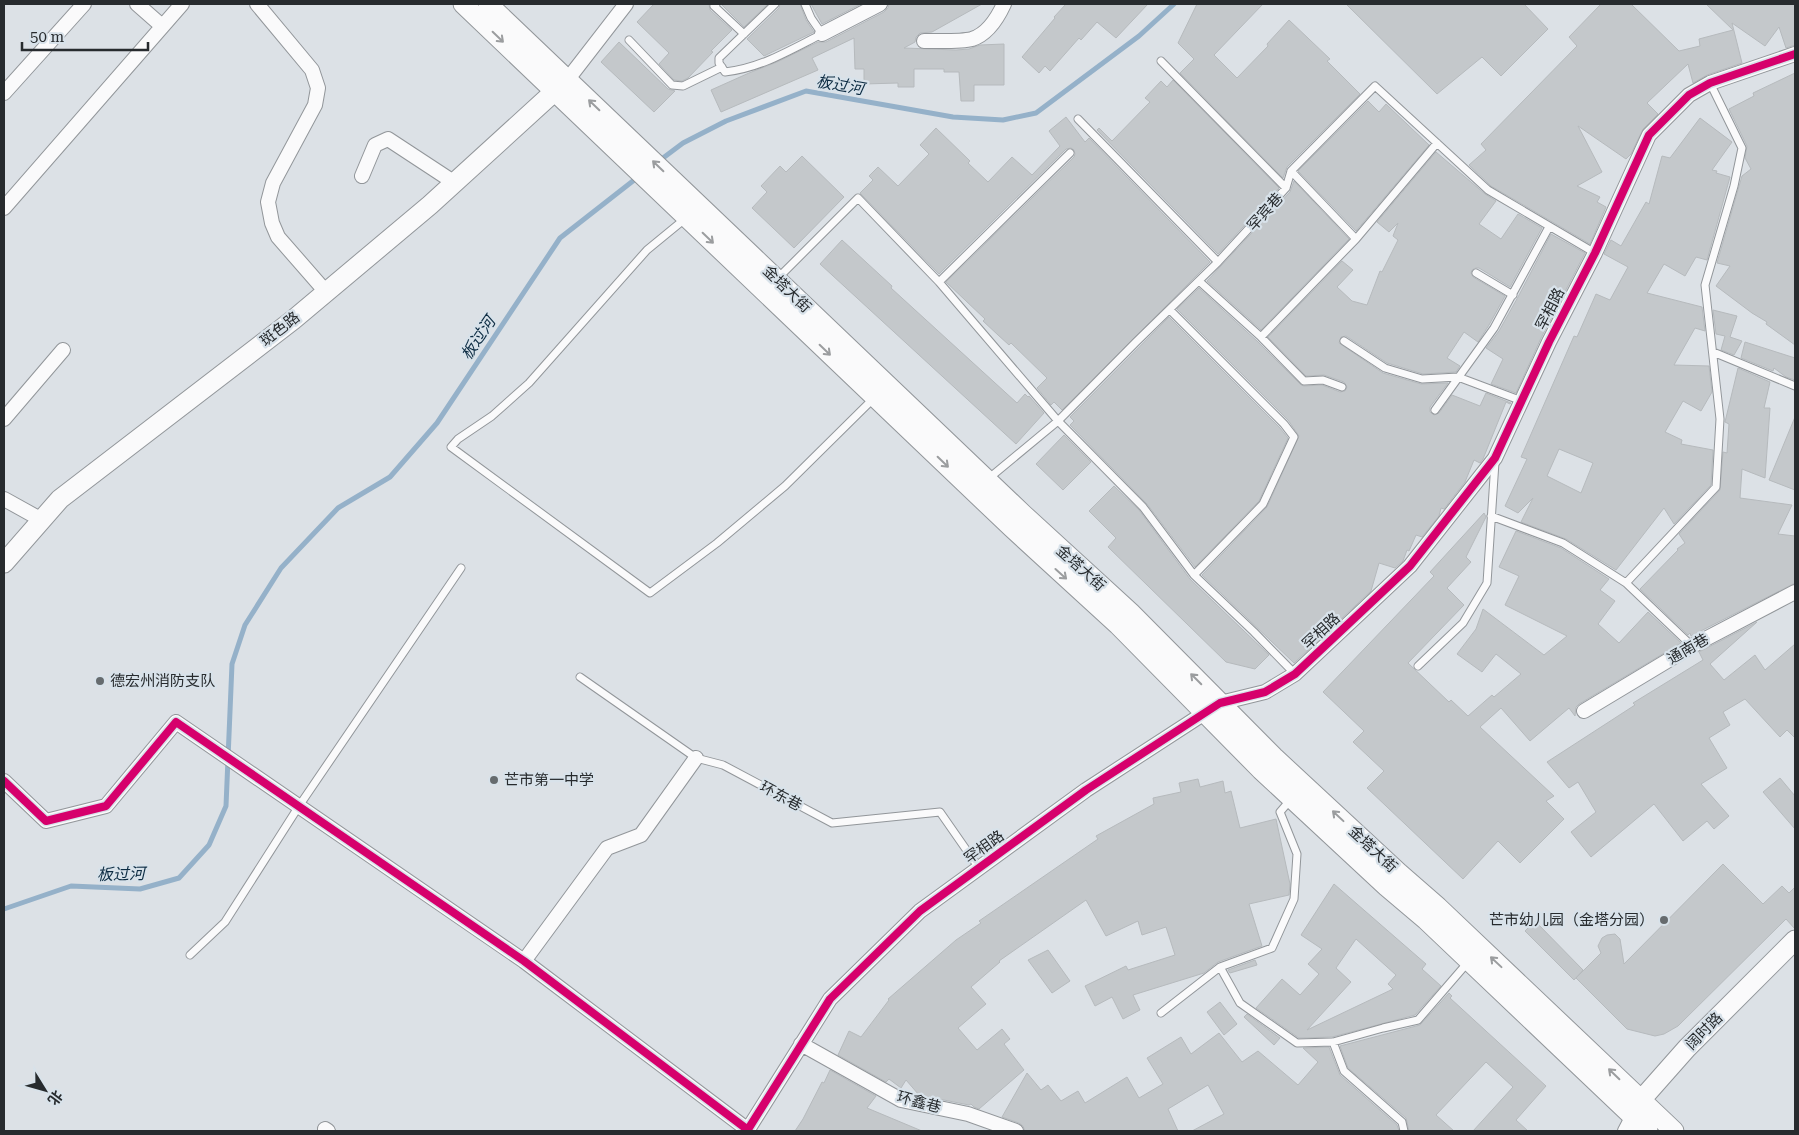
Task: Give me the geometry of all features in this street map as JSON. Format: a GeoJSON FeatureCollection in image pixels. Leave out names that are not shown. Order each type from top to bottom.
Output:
{"type":"FeatureCollection","features":[{"type":"Feature","properties":{"kind":"main road","name":"金塔大街"},"geometry":{"type":"LineString","coordinates":[[463,4],[561,85],[679,198],[777,279],[987,480],[1130,612],[1292,798],[1469,961],[1628,1124],[1648,1131]]}},
{"type":"Feature","properties":{"kind":"main road","name":"金塔大街"},"geometry":{"type":"LineString","coordinates":[[488,4],[561,85]]}},
{"type":"Feature","properties":{"kind":"main road","name":"斑色路"},"geometry":{"type":"LineString","coordinates":[[4,562],[60,499],[293,320],[455,182],[561,85]]}},
{"type":"Feature","properties":{"kind":"main road","name":"金塔大街"},"geometry":{"type":"LineString","coordinates":[[679,198],[686,218],[1012,528],[1118,625],[1213,708],[1280,763],[1438,907],[1674,1131]]}},
{"type":"Feature","properties":{"kind":"main road","name":"阔时路"},"geometry":{"type":"LineString","coordinates":[[1642,1100],[1687,1048],[1795,940]]}},
{"type":"Feature","properties":{"kind":"street"},"geometry":{"type":"LineString","coordinates":[[4,92],[84,4]]}},
{"type":"Feature","properties":{"kind":"street"},"geometry":{"type":"LineString","coordinates":[[137,4],[162,26]]}},
{"type":"Feature","properties":{"kind":"street"},"geometry":{"type":"LineString","coordinates":[[4,208],[182,4]]}},
{"type":"Feature","properties":{"kind":"street"},"geometry":{"type":"LineString","coordinates":[[257,4],[316,76],[318,88],[315,105],[273,183],[268,202],[272,223],[278,237],[326,292]]}},
{"type":"Feature","properties":{"kind":"street"},"geometry":{"type":"LineString","coordinates":[[561,85],[626,4]]}},
{"type":"Feature","properties":{"kind":"street"},"geometry":{"type":"LineString","coordinates":[[822,34],[880,4]]}},
{"type":"Feature","properties":{"kind":"street"},"geometry":{"type":"LineString","coordinates":[[924,41],[973,39],[986,30],[998,16],[1004,4]]}},
{"type":"Feature","properties":{"kind":"street","name":"罕相路"},"geometry":{"type":"LineString","coordinates":[[748,1131],[830,999],[920,911],[1086,790],[1213,708],[1265,692],[1294,674],[1410,566],[1495,458],[1595,253],[1649,135],[1689,95],[1710,83],[1795,54]]}},
{"type":"Feature","properties":{"kind":"street"},"geometry":{"type":"LineString","coordinates":[[362,176],[375,146],[388,140],[455,182]]}},
{"type":"Feature","properties":{"kind":"street"},"geometry":{"type":"LineString","coordinates":[[4,419],[63,350]]}},
{"type":"Feature","properties":{"kind":"street"},"geometry":{"type":"LineString","coordinates":[[4,499],[42,520]]}},
{"type":"Feature","properties":{"kind":"street","name":"通南巷"},"geometry":{"type":"LineString","coordinates":[[1584,712],[1692,646],[1795,592]]}},
{"type":"Feature","properties":{"kind":"street"},"geometry":{"type":"LineString","coordinates":[[4,781],[46,821],[106,806],[176,722],[524,962],[748,1131]]}},
{"type":"Feature","properties":{"kind":"street"},"geometry":{"type":"LineString","coordinates":[[524,962],[607,848],[641,835],[696,758]]}},
{"type":"Feature","properties":{"kind":"street","name":"环鑫巷"},"geometry":{"type":"LineString","coordinates":[[801,1044],[901,1100],[968,1114],[1016,1131]]}},
{"type":"Feature","properties":{"kind":"street","name":"阔时路"},"geometry":{"type":"LineString","coordinates":[[1628,1124],[1642,1100]]}},
{"type":"Feature","properties":{"kind":"lane"},"geometry":{"type":"LineString","coordinates":[[716,4],[714,6],[744,34]]}},
{"type":"Feature","properties":{"kind":"lane"},"geometry":{"type":"LineString","coordinates":[[775,4],[719,58],[719,63],[725,72],[745,70],[778,57],[822,34],[811,18],[805,4]]}},
{"type":"Feature","properties":{"kind":"lane"},"geometry":{"type":"LineString","coordinates":[[629,40],[672,85],[683,86],[722,67]]}},
{"type":"Feature","properties":{"kind":"lane"},"geometry":{"type":"LineString","coordinates":[[1161,61],[1286,188]]}},
{"type":"Feature","properties":{"kind":"lane"},"geometry":{"type":"LineString","coordinates":[[1626,584],[1716,487],[1720,419],[1706,285],[1734,186],[1742,148],[1710,83]]}},
{"type":"Feature","properties":{"kind":"lane"},"geometry":{"type":"LineString","coordinates":[[1356,239],[1290,171],[1375,86],[1488,190],[1595,253]]}},
{"type":"Feature","properties":{"kind":"lane"},"geometry":{"type":"LineString","coordinates":[[1078,119],[1218,262]]}},
{"type":"Feature","properties":{"kind":"lane"},"geometry":{"type":"LineString","coordinates":[[1262,337],[1356,239],[1437,143]]}},
{"type":"Feature","properties":{"kind":"lane"},"geometry":{"type":"LineString","coordinates":[[939,282],[1070,153]]}},
{"type":"Feature","properties":{"kind":"lane","name":"罕宾巷"},"geometry":{"type":"LineString","coordinates":[[987,480],[1058,421],[1218,262],[1286,188],[1290,171]]}},
{"type":"Feature","properties":{"kind":"lane"},"geometry":{"type":"LineString","coordinates":[[777,279],[858,198],[939,282],[1058,421],[1142,507],[1194,575],[1254,632],[1294,674]]}},
{"type":"Feature","properties":{"kind":"lane"},"geometry":{"type":"LineString","coordinates":[[686,218],[647,250],[529,383],[492,416],[458,439],[451,447],[650,593],[717,543],[785,486],[875,397]]}},
{"type":"Feature","properties":{"kind":"lane"},"geometry":{"type":"LineString","coordinates":[[1435,410],[1494,328],[1549,227]]}},
{"type":"Feature","properties":{"kind":"lane"},"geometry":{"type":"LineString","coordinates":[[1476,273],[1513,295]]}},
{"type":"Feature","properties":{"kind":"lane"},"geometry":{"type":"LineString","coordinates":[[1198,281],[1262,337],[1304,381],[1323,380],[1342,388]]}},
{"type":"Feature","properties":{"kind":"lane"},"geometry":{"type":"LineString","coordinates":[[1170,310],[1284,424],[1294,437],[1263,504],[1194,575]]}},
{"type":"Feature","properties":{"kind":"lane"},"geometry":{"type":"LineString","coordinates":[[1344,341],[1385,368],[1422,379],[1458,376],[1522,401]]}},
{"type":"Feature","properties":{"kind":"lane"},"geometry":{"type":"LineString","coordinates":[[1713,352],[1795,386]]}},
{"type":"Feature","properties":{"kind":"lane"},"geometry":{"type":"LineString","coordinates":[[1418,666],[1463,623],[1487,583],[1495,458]]}},
{"type":"Feature","properties":{"kind":"lane"},"geometry":{"type":"LineString","coordinates":[[1491,516],[1562,543],[1626,584],[1692,646]]}},
{"type":"Feature","properties":{"kind":"lane"},"geometry":{"type":"LineString","coordinates":[[190,955],[226,922],[298,806],[461,568]]}},
{"type":"Feature","properties":{"kind":"lane","name":"环东巷"},"geometry":{"type":"LineString","coordinates":[[580,678],[696,758],[723,765],[832,823],[940,812],[979,868]]}},
{"type":"Feature","properties":{"kind":"lane"},"geometry":{"type":"LineString","coordinates":[[1162,1013],[1220,967],[1272,948],[1294,899],[1297,854],[1280,812],[1292,798]]}},
{"type":"Feature","properties":{"kind":"lane"},"geometry":{"type":"LineString","coordinates":[[1220,967],[1240,1003],[1297,1043],[1333,1042],[1418,1020],[1469,961]]}},
{"type":"Feature","properties":{"kind":"lane"},"geometry":{"type":"LineString","coordinates":[[1333,1042],[1344,1071],[1402,1122],[1404,1131]]}},
{"type":"Feature","properties":{"kind":"building"},"geometry":{"type":"Polygon","coordinates":[[[654,4],[709,4],[710,10],[732,30],[688,78],[682,81],[674,80],[659,64],[669,53],[637,22],[654,4]]]}},
{"type":"Feature","properties":{"kind":"building"},"geometry":{"type":"Polygon","coordinates":[[[721,4],[768,4],[744,27],[721,4]]]}},
{"type":"Feature","properties":{"kind":"building"},"geometry":{"type":"Polygon","coordinates":[[[780,4],[800,4],[806,20],[814,32],[764,56],[747,39],[779,8],[780,4]]]}},
{"type":"Feature","properties":{"kind":"building"},"geometry":{"type":"Polygon","coordinates":[[[811,4],[861,4],[822,24],[811,4]]]}},
{"type":"Feature","properties":{"kind":"building"},"geometry":{"type":"Polygon","coordinates":[[[889,4],[982,4],[932,32],[920,33],[916,37],[915,42],[904,48],[956,50],[969,49],[980,45],[1004,44],[1004,85],[974,85],[974,101],[961,101],[959,72],[944,72],[944,69],[914,69],[914,87],[898,87],[898,83],[864,84],[864,69],[855,69],[854,38],[812,58],[818,70],[721,112],[711,90],[818,42],[826,42],[884,12],[889,4]]]}},
{"type":"Feature","properties":{"kind":"building"},"geometry":{"type":"Polygon","coordinates":[[[1066,4],[1148,4],[1116,38],[1097,22],[1081,40],[1079,38],[1050,71],[1045,66],[1039,73],[1022,57],[1066,4]]]}},
{"type":"Feature","properties":{"kind":"building"},"geometry":{"type":"Polygon","coordinates":[[[1197,4],[1263,4],[1214,55],[1237,78],[1268,46],[1267,44],[1289,20],[1330,59],[1327,61],[1360,94],[1287,167],[1283,178],[1180,73],[1194,59],[1178,43],[1197,4]]]}},
{"type":"Feature","properties":{"kind":"building"},"geometry":{"type":"Polygon","coordinates":[[[1346,4],[1524,4],[1548,29],[1501,76],[1482,57],[1437,94],[1346,4]]]}},
{"type":"Feature","properties":{"kind":"building"},"geometry":{"type":"Polygon","coordinates":[[[1601,4],[1631,4],[1679,51],[1700,46],[1699,39],[1733,30],[1706,4],[1795,4],[1795,45],[1786,48],[1779,27],[1765,46],[1732,23],[1742,63],[1707,75],[1693,83],[1688,64],[1647,103],[1658,114],[1643,129],[1631,154],[1626,159],[1578,126],[1602,172],[1577,186],[1600,197],[1597,202],[1606,207],[1590,244],[1491,186],[1469,165],[1486,150],[1481,144],[1577,46],[1569,37],[1601,4]]]}},
{"type":"Feature","properties":{"kind":"building"},"geometry":{"type":"Polygon","coordinates":[[[619,42],[668,89],[675,91],[654,112],[601,62],[619,42]]]}},
{"type":"Feature","properties":{"kind":"building"},"geometry":{"type":"Polygon","coordinates":[[[1795,73],[1795,345],[1766,324],[1767,322],[1716,286],[1730,266],[1717,263],[1742,176],[1751,169],[1745,158],[1747,146],[1729,109],[1754,96],[1753,93],[1795,73]]]}},
{"type":"Feature","properties":{"kind":"building"},"geometry":{"type":"Polygon","coordinates":[[[1173,80],[1279,188],[1218,254],[1097,130],[1099,128],[1112,141],[1150,102],[1145,98],[1161,81],[1167,87],[1173,80]]]}},
{"type":"Feature","properties":{"kind":"building"},"geometry":{"type":"Polygon","coordinates":[[[1368,101],[1379,112],[1386,104],[1429,145],[1356,231],[1298,171],[1368,101]]]}},
{"type":"Feature","properties":{"kind":"building"},"geometry":{"type":"Polygon","coordinates":[[[1066,117],[1085,142],[1089,138],[1210,262],[1062,410],[1054,402],[1051,405],[1037,388],[1047,378],[1011,343],[1009,345],[983,321],[985,319],[946,282],[1074,157],[1074,150],[1071,148],[1066,149],[939,274],[860,193],[873,180],[869,176],[878,167],[898,186],[929,154],[920,145],[936,128],[970,161],[968,163],[988,182],[1012,157],[1032,175],[1060,146],[1049,131],[1066,117]]]}},
{"type":"Feature","properties":{"kind":"building"},"geometry":{"type":"Polygon","coordinates":[[[1700,118],[1732,142],[1712,170],[1730,177],[1707,260],[1696,257],[1685,276],[1664,264],[1647,293],[1702,307],[1705,331],[1695,328],[1674,365],[1709,366],[1712,392],[1701,411],[1683,401],[1665,432],[1682,440],[1681,444],[1713,450],[1711,485],[1674,524],[1664,508],[1616,570],[1566,539],[1521,522],[1533,498],[1518,513],[1505,506],[1527,459],[1521,457],[1574,336],[1577,337],[1596,294],[1610,300],[1628,267],[1604,254],[1611,240],[1621,246],[1646,202],[1649,204],[1662,156],[1670,158],[1700,118]],[[1559,449],[1547,476],[1581,493],[1593,463],[1559,449]]]}},
{"type":"Feature","properties":{"kind":"building"},"geometry":{"type":"Polygon","coordinates":[[[1436,152],[1485,194],[1496,201],[1479,224],[1501,239],[1518,214],[1542,228],[1510,287],[1479,268],[1472,270],[1473,277],[1505,296],[1478,342],[1464,332],[1447,358],[1460,366],[1456,372],[1423,374],[1387,363],[1346,336],[1341,337],[1339,343],[1383,373],[1421,384],[1448,383],[1430,407],[1430,412],[1434,415],[1439,413],[1452,395],[1480,406],[1486,393],[1511,403],[1506,402],[1483,459],[1480,463],[1474,460],[1465,482],[1444,509],[1441,508],[1439,516],[1422,537],[1416,535],[1403,561],[1395,568],[1379,563],[1371,591],[1294,663],[1202,575],[1267,507],[1299,436],[1288,420],[1177,309],[1199,288],[1257,341],[1301,385],[1322,385],[1340,392],[1345,391],[1347,387],[1344,382],[1324,375],[1306,376],[1268,337],[1342,261],[1353,270],[1337,287],[1352,301],[1367,305],[1380,271],[1382,272],[1398,240],[1393,236],[1398,223],[1389,232],[1377,222],[1436,152]]]}},
{"type":"Feature","properties":{"kind":"building"},"geometry":{"type":"Polygon","coordinates":[[[802,156],[844,197],[794,248],[752,208],[767,192],[761,186],[780,166],[786,172],[802,156]]]}},
{"type":"Feature","properties":{"kind":"building"},"geometry":{"type":"Polygon","coordinates":[[[1294,181],[1349,239],[1261,330],[1207,281],[1290,192],[1294,181]]]}},
{"type":"Feature","properties":{"kind":"building"},"geometry":{"type":"Polygon","coordinates":[[[1551,234],[1585,253],[1541,338],[1516,393],[1491,384],[1503,359],[1486,348],[1499,331],[1551,234]]]}},
{"type":"Feature","properties":{"kind":"building"},"geometry":{"type":"Polygon","coordinates":[[[842,240],[892,286],[891,288],[1017,403],[1025,394],[1044,413],[1016,444],[820,264],[842,240]]]}},
{"type":"Feature","properties":{"kind":"building"},"geometry":{"type":"Polygon","coordinates":[[[1713,310],[1737,316],[1730,337],[1742,341],[1734,355],[1721,350],[1725,336],[1716,334],[1713,310]]]}},
{"type":"Feature","properties":{"kind":"building"},"geometry":{"type":"Polygon","coordinates":[[[1169,317],[1288,438],[1259,501],[1195,567],[1147,504],[1070,425],[1074,421],[1070,417],[1169,317]]]}},
{"type":"Feature","properties":{"kind":"building"},"geometry":{"type":"Polygon","coordinates":[[[1745,342],[1795,358],[1795,380],[1786,377],[1774,368],[1773,371],[1741,358],[1745,342]]]}},
{"type":"Feature","properties":{"kind":"building"},"geometry":{"type":"Polygon","coordinates":[[[1738,368],[1770,382],[1764,408],[1770,408],[1765,478],[1742,469],[1740,498],[1792,505],[1778,534],[1795,536],[1795,583],[1691,636],[1690,633],[1688,635],[1640,589],[1677,549],[1685,543],[1679,534],[1720,490],[1723,452],[1727,453],[1729,424],[1725,422],[1738,368]]]}},
{"type":"Feature","properties":{"kind":"building"},"geometry":{"type":"Polygon","coordinates":[[[1795,417],[1795,490],[1769,480],[1795,417]]]}},
{"type":"Feature","properties":{"kind":"building"},"geometry":{"type":"Polygon","coordinates":[[[1064,435],[1091,462],[1063,490],[1036,464],[1064,435]]]}},
{"type":"Feature","properties":{"kind":"building"},"geometry":{"type":"Polygon","coordinates":[[[1114,486],[1139,510],[1190,579],[1269,655],[1255,669],[1226,662],[1108,547],[1116,538],[1089,511],[1114,486]]]}},
{"type":"Feature","properties":{"kind":"building"},"geometry":{"type":"Polygon","coordinates":[[[1484,513],[1486,517],[1466,557],[1471,562],[1447,588],[1464,605],[1408,663],[1449,702],[1451,700],[1468,716],[1492,695],[1494,697],[1521,674],[1496,654],[1482,672],[1457,654],[1476,629],[1483,609],[1544,655],[1567,636],[1505,605],[1519,576],[1499,567],[1516,531],[1561,548],[1609,579],[1600,590],[1615,601],[1598,624],[1619,643],[1648,612],[1681,643],[1579,704],[1576,707],[1575,716],[1569,708],[1530,741],[1501,708],[1480,727],[1554,796],[1546,801],[1564,819],[1520,863],[1498,841],[1463,879],[1367,788],[1384,771],[1353,742],[1364,731],[1323,692],[1434,576],[1430,572],[1484,513]]]}},
{"type":"Feature","properties":{"kind":"building"},"geometry":{"type":"Polygon","coordinates":[[[1757,622],[1710,664],[1724,680],[1755,655],[1765,670],[1795,644],[1795,738],[1787,730],[1780,737],[1745,699],[1723,712],[1730,725],[1709,738],[1727,768],[1701,784],[1729,816],[1714,829],[1707,821],[1683,841],[1654,804],[1591,857],[1571,832],[1596,812],[1578,782],[1569,788],[1547,762],[1635,705],[1633,703],[1703,660],[1699,652],[1757,622]]]}},
{"type":"Feature","properties":{"kind":"building"},"geometry":{"type":"Polygon","coordinates":[[[1780,778],[1795,796],[1795,829],[1763,792],[1780,778]]]}},
{"type":"Feature","properties":{"kind":"building"},"geometry":{"type":"Polygon","coordinates":[[[1198,779],[1200,787],[1223,781],[1225,793],[1231,791],[1240,828],[1276,819],[1290,884],[1289,895],[1249,904],[1262,946],[1218,962],[1204,973],[1133,995],[1140,1010],[1123,1019],[1112,997],[1095,1006],[1085,986],[1126,966],[1128,970],[1175,955],[1166,927],[1142,935],[1138,921],[1106,936],[1086,900],[999,961],[971,987],[986,1004],[958,1028],[977,1050],[1002,1029],[1010,1039],[1004,1044],[1024,1070],[979,1109],[971,1104],[919,1095],[906,1080],[901,1088],[889,1079],[886,1082],[838,1055],[849,1031],[861,1037],[888,999],[956,940],[981,923],[979,921],[1098,839],[1096,836],[1154,804],[1153,798],[1181,792],[1179,783],[1198,779]]]}},
{"type":"Feature","properties":{"kind":"building"},"geometry":{"type":"Polygon","coordinates":[[[1723,864],[1763,904],[1782,886],[1789,893],[1795,887],[1795,929],[1786,919],[1678,1026],[1664,1034],[1655,1036],[1627,1029],[1576,978],[1601,953],[1598,946],[1602,938],[1607,935],[1615,934],[1620,939],[1624,964],[1723,864]]]}},
{"type":"Feature","properties":{"kind":"building"},"geometry":{"type":"Polygon","coordinates":[[[1334,884],[1426,964],[1422,969],[1441,986],[1415,1015],[1332,1037],[1299,1038],[1256,1008],[1282,979],[1300,995],[1319,974],[1308,964],[1322,949],[1301,935],[1334,884]],[[1356,939],[1336,968],[1351,982],[1307,1030],[1393,989],[1388,984],[1396,975],[1356,939]]]}},
{"type":"Feature","properties":{"kind":"building"},"geometry":{"type":"Polygon","coordinates":[[[1535,921],[1583,970],[1574,980],[1525,931],[1535,921]]]}},
{"type":"Feature","properties":{"kind":"building"},"geometry":{"type":"Polygon","coordinates":[[[1048,950],[1070,981],[1052,993],[1028,960],[1048,950]]]}},
{"type":"Feature","properties":{"kind":"building"},"geometry":{"type":"Polygon","coordinates":[[[1255,960],[1257,965],[1230,973],[1228,970],[1255,960]]]}},
{"type":"Feature","properties":{"kind":"building"},"geometry":{"type":"Polygon","coordinates":[[[1449,993],[1452,996],[1450,998],[1546,1086],[1516,1120],[1528,1131],[1473,1131],[1513,1087],[1486,1062],[1436,1115],[1454,1131],[1409,1131],[1406,1118],[1348,1068],[1340,1046],[1420,1025],[1449,993]]]}},
{"type":"Feature","properties":{"kind":"building"},"geometry":{"type":"Polygon","coordinates":[[[1220,1002],[1237,1024],[1224,1035],[1207,1012],[1220,1002]]]}},
{"type":"Feature","properties":{"kind":"building"},"geometry":{"type":"Polygon","coordinates":[[[1247,1014],[1280,1038],[1274,1045],[1244,1017],[1247,1014]]]}},
{"type":"Feature","properties":{"kind":"building"},"geometry":{"type":"Polygon","coordinates":[[[1219,1033],[1242,1062],[1258,1051],[1298,1085],[1318,1062],[1303,1048],[1329,1047],[1340,1075],[1397,1125],[1399,1131],[1192,1131],[1224,1114],[1208,1085],[1168,1109],[1178,1131],[1025,1131],[1019,1123],[1002,1117],[1027,1073],[1041,1090],[1048,1085],[1061,1101],[1078,1091],[1085,1103],[1127,1077],[1139,1098],[1163,1084],[1147,1058],[1181,1037],[1191,1054],[1219,1033]]]}},
{"type":"Feature","properties":{"kind":"building"},"geometry":{"type":"Polygon","coordinates":[[[830,1070],[876,1096],[867,1108],[922,1131],[795,1131],[830,1070]]]}},
{"type":"Feature","properties":{"kind":"waterway","name":"板过河"},"geometry":{"type":"LineString","coordinates":[[659,161],[683,143],[726,121],[806,91],[953,117],[1003,120],[1036,113],[1139,36],[1174,4]]}},
{"type":"Feature","properties":{"kind":"waterway","name":"板过河"},"geometry":{"type":"LineString","coordinates":[[4,909],[71,886],[140,889],[179,878],[209,845],[226,806],[232,664],[245,625],[281,568],[338,508],[390,477],[437,423],[560,238],[638,177]]}},
{"type":"Feature","properties":{"kind":"cycle path"},"geometry":{"type":"LineString","coordinates":[[747,1131],[830,999],[920,911],[1086,790],[1220,703],[1265,692],[1295,674],[1410,566],[1495,458],[1549,342],[1595,253],[1649,135],[1689,95],[1710,83],[1795,54]]}},
{"type":"Feature","properties":{"kind":"cycle path"},"geometry":{"type":"LineString","coordinates":[[4,781],[46,821],[106,806],[176,722],[524,961],[748,1130]]}},
{"type":"Feature","properties":{"kind":"place","name":"德宏州消防支队"},"geometry":{"type":"Point","coordinates":[100,681]}},
{"type":"Feature","properties":{"kind":"place","name":"芒市第一中学"},"geometry":{"type":"Point","coordinates":[494,780]}},
{"type":"Feature","properties":{"kind":"place","name":"芒市幼儿园（金塔分园）"},"geometry":{"type":"Point","coordinates":[1664,920]}}]}
